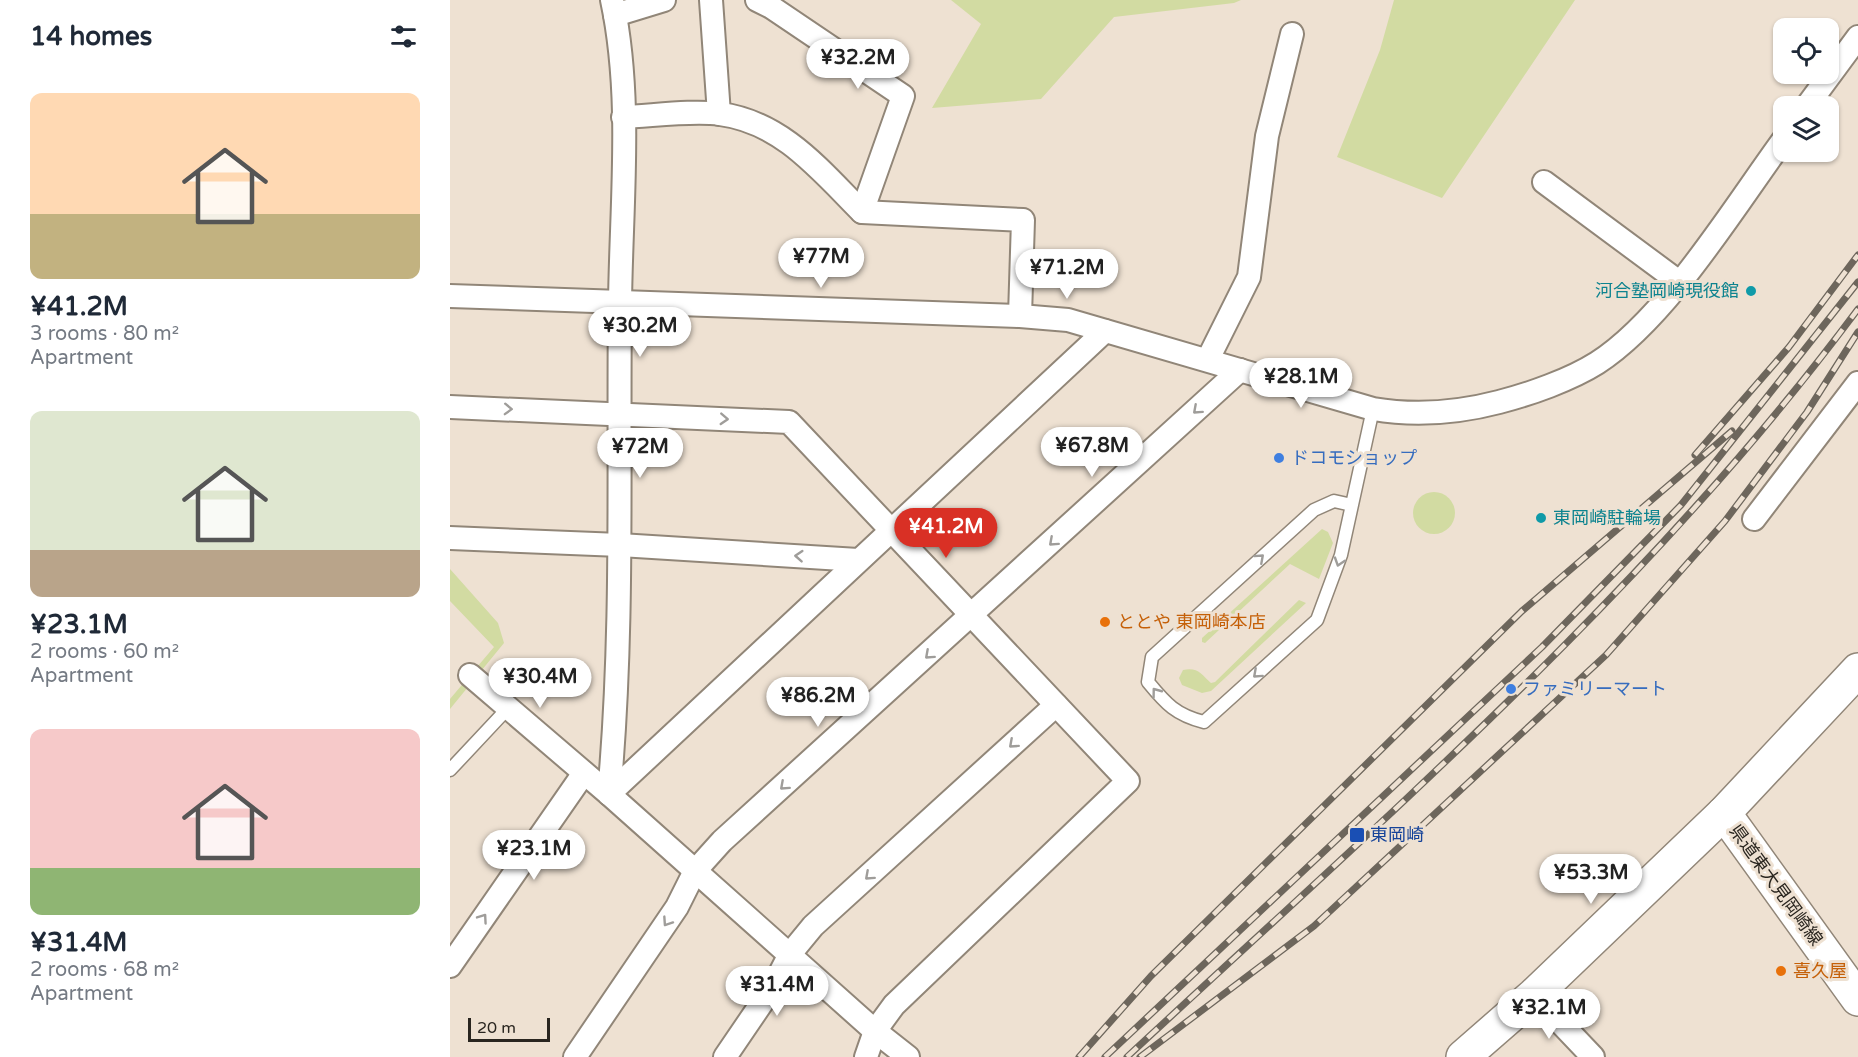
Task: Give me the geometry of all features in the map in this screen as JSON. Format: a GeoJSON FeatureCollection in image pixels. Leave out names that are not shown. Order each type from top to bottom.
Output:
{"type":"FeatureCollection","features":[{"type":"Feature","properties":{"kind":"main road","name":"県道東大見岡崎線"},"geometry":{"type":"LineString","coordinates":[[1858,670],[1724,813],[1858,999]]}},
{"type":"Feature","properties":{"kind":"main road"},"geometry":{"type":"LineString","coordinates":[[1463,1057],[1534,995],[1724,813]]}},
{"type":"Feature","properties":{"kind":"street"},"geometry":{"type":"LineString","coordinates":[[609,794],[614,740],[620,545],[622,117],[614,8],[664,0]]}},
{"type":"Feature","properties":{"kind":"street"},"geometry":{"type":"LineString","coordinates":[[711,0],[719,114]]}},
{"type":"Feature","properties":{"kind":"street"},"geometry":{"type":"LineString","coordinates":[[757,0],[771,7],[903,96],[862,212]]}},
{"type":"Feature","properties":{"kind":"street"},"geometry":{"type":"LineString","coordinates":[[1208,359],[1249,277],[1267,136],[1292,34]]}},
{"type":"Feature","properties":{"kind":"street"},"geometry":{"type":"LineString","coordinates":[[1814,96],[1858,37]]}},
{"type":"Feature","properties":{"kind":"street"},"geometry":{"type":"LineString","coordinates":[[622,117],[719,114],[763,125],[796,146],[862,212],[1023,220],[1020,316]]}},
{"type":"Feature","properties":{"kind":"street"},"geometry":{"type":"LineString","coordinates":[[450,296],[1020,316],[1068,320],[1373,409],[1406,415],[1442,412],[1480,407],[1526,395],[1596,363],[1638,329],[1679,282],[1773,154]]}},
{"type":"Feature","properties":{"kind":"street"},"geometry":{"type":"LineString","coordinates":[[1544,182],[1679,282]]}},
{"type":"Feature","properties":{"kind":"street"},"geometry":{"type":"LineString","coordinates":[[609,794],[1105,331]]}},
{"type":"Feature","properties":{"kind":"street"},"geometry":{"type":"LineString","coordinates":[[575,1057],[677,907],[695,871],[722,841],[1240,370]]}},
{"type":"Feature","properties":{"kind":"street"},"geometry":{"type":"LineString","coordinates":[[1754,519],[1858,383]]}},
{"type":"Feature","properties":{"kind":"street"},"geometry":{"type":"LineString","coordinates":[[450,407],[789,422],[1128,781],[894,1005],[875,1031],[866,1057]]}},
{"type":"Feature","properties":{"kind":"street"},"geometry":{"type":"LineString","coordinates":[[450,538],[620,545],[858,560]]}},
{"type":"Feature","properties":{"kind":"street"},"geometry":{"type":"LineString","coordinates":[[470,675],[609,794],[875,1031],[908,1057]]}},
{"type":"Feature","properties":{"kind":"street"},"geometry":{"type":"LineString","coordinates":[[724,1057],[774,985],[790,954],[813,926],[1056,705]]}},
{"type":"Feature","properties":{"kind":"street"},"geometry":{"type":"LineString","coordinates":[[450,966],[584,773]]}},
{"type":"Feature","properties":{"kind":"street"},"geometry":{"type":"LineString","coordinates":[[1534,995],[1593,1057]]}},
{"type":"Feature","properties":{"kind":"lane"},"geometry":{"type":"LineString","coordinates":[[1352,505],[1334,501],[1314,510],[1152,657],[1148,682],[1164,702],[1184,717],[1204,722],[1317,620],[1341,555],[1352,505],[1373,409]]}},
{"type":"Feature","properties":{"kind":"lane"},"geometry":{"type":"LineString","coordinates":[[450,770],[508,708]]}},
{"type":"Feature","properties":{"kind":"green space"},"geometry":{"type":"Polygon","coordinates":[[[951,0],[1241,0],[1234,3],[1114,17],[1041,99],[932,108],[981,24],[951,0]]]}},
{"type":"Feature","properties":{"kind":"green space"},"geometry":{"type":"Polygon","coordinates":[[[1394,0],[1575,0],[1442,198],[1337,157],[1380,50],[1394,0]]]}},
{"type":"Feature","properties":{"kind":"green space"},"geometry":{"type":"Polygon","coordinates":[[[1434,492],[1442,493],[1449,498],[1454,505],[1454,521],[1449,528],[1442,533],[1434,534],[1426,533],[1419,528],[1414,521],[1413,513],[1414,505],[1419,498],[1426,493],[1434,492]]]}},
{"type":"Feature","properties":{"kind":"green space"},"geometry":{"type":"Polygon","coordinates":[[[1322,529],[1328,532],[1333,543],[1319,579],[1290,564],[1205,643],[1202,642],[1202,638],[1322,529]]]}},
{"type":"Feature","properties":{"kind":"green space"},"geometry":{"type":"Polygon","coordinates":[[[450,569],[498,623],[504,643],[450,709],[450,699],[494,647],[450,601],[450,569]]]}},
{"type":"Feature","properties":{"kind":"green space"},"geometry":{"type":"Polygon","coordinates":[[[1299,600],[1306,603],[1211,691],[1202,693],[1182,685],[1179,678],[1183,670],[1188,669],[1199,672],[1211,683],[1215,682],[1299,600]]]}},
{"type":"Feature","properties":{"kind":"railway"},"geometry":{"type":"LineString","coordinates":[[1695,455],[1789,347],[1858,255]]}},
{"type":"Feature","properties":{"kind":"railway"},"geometry":{"type":"LineString","coordinates":[[1105,1057],[1542,647],[1681,505],[1858,282]]}},
{"type":"Feature","properties":{"kind":"railway"},"geometry":{"type":"LineString","coordinates":[[1127,1057],[1416,790],[1602,606],[1692,511],[1777,412],[1858,309]]}},
{"type":"Feature","properties":{"kind":"railway"},"geometry":{"type":"LineString","coordinates":[[1140,1057],[1314,926],[1606,655],[1725,521],[1807,412],[1858,332]]}},
{"type":"Feature","properties":{"kind":"railway"},"geometry":{"type":"LineString","coordinates":[[1079,1057],[1151,976],[1522,611],[1732,431]]}},
{"type":"Feature","properties":{"kind":"place","name":"河合塾岡崎現役館"},"geometry":{"type":"Point","coordinates":[1751,291]}},
{"type":"Feature","properties":{"kind":"place","name":"ドコモショップ"},"geometry":{"type":"Point","coordinates":[1279,458]}},
{"type":"Feature","properties":{"kind":"place","name":"東岡崎駐輪場"},"geometry":{"type":"Point","coordinates":[1541,518]}},
{"type":"Feature","properties":{"kind":"place","name":"ととや 東岡崎本店"},"geometry":{"type":"Point","coordinates":[1105,622]}},
{"type":"Feature","properties":{"kind":"place","name":"ファミリーマート"},"geometry":{"type":"Point","coordinates":[1511,689]}},
{"type":"Feature","properties":{"kind":"place","name":"東岡崎"},"geometry":{"type":"Point","coordinates":[1357,835]}},
{"type":"Feature","properties":{"kind":"place","name":"喜久屋"},"geometry":{"type":"Point","coordinates":[1781,971]}}]}
